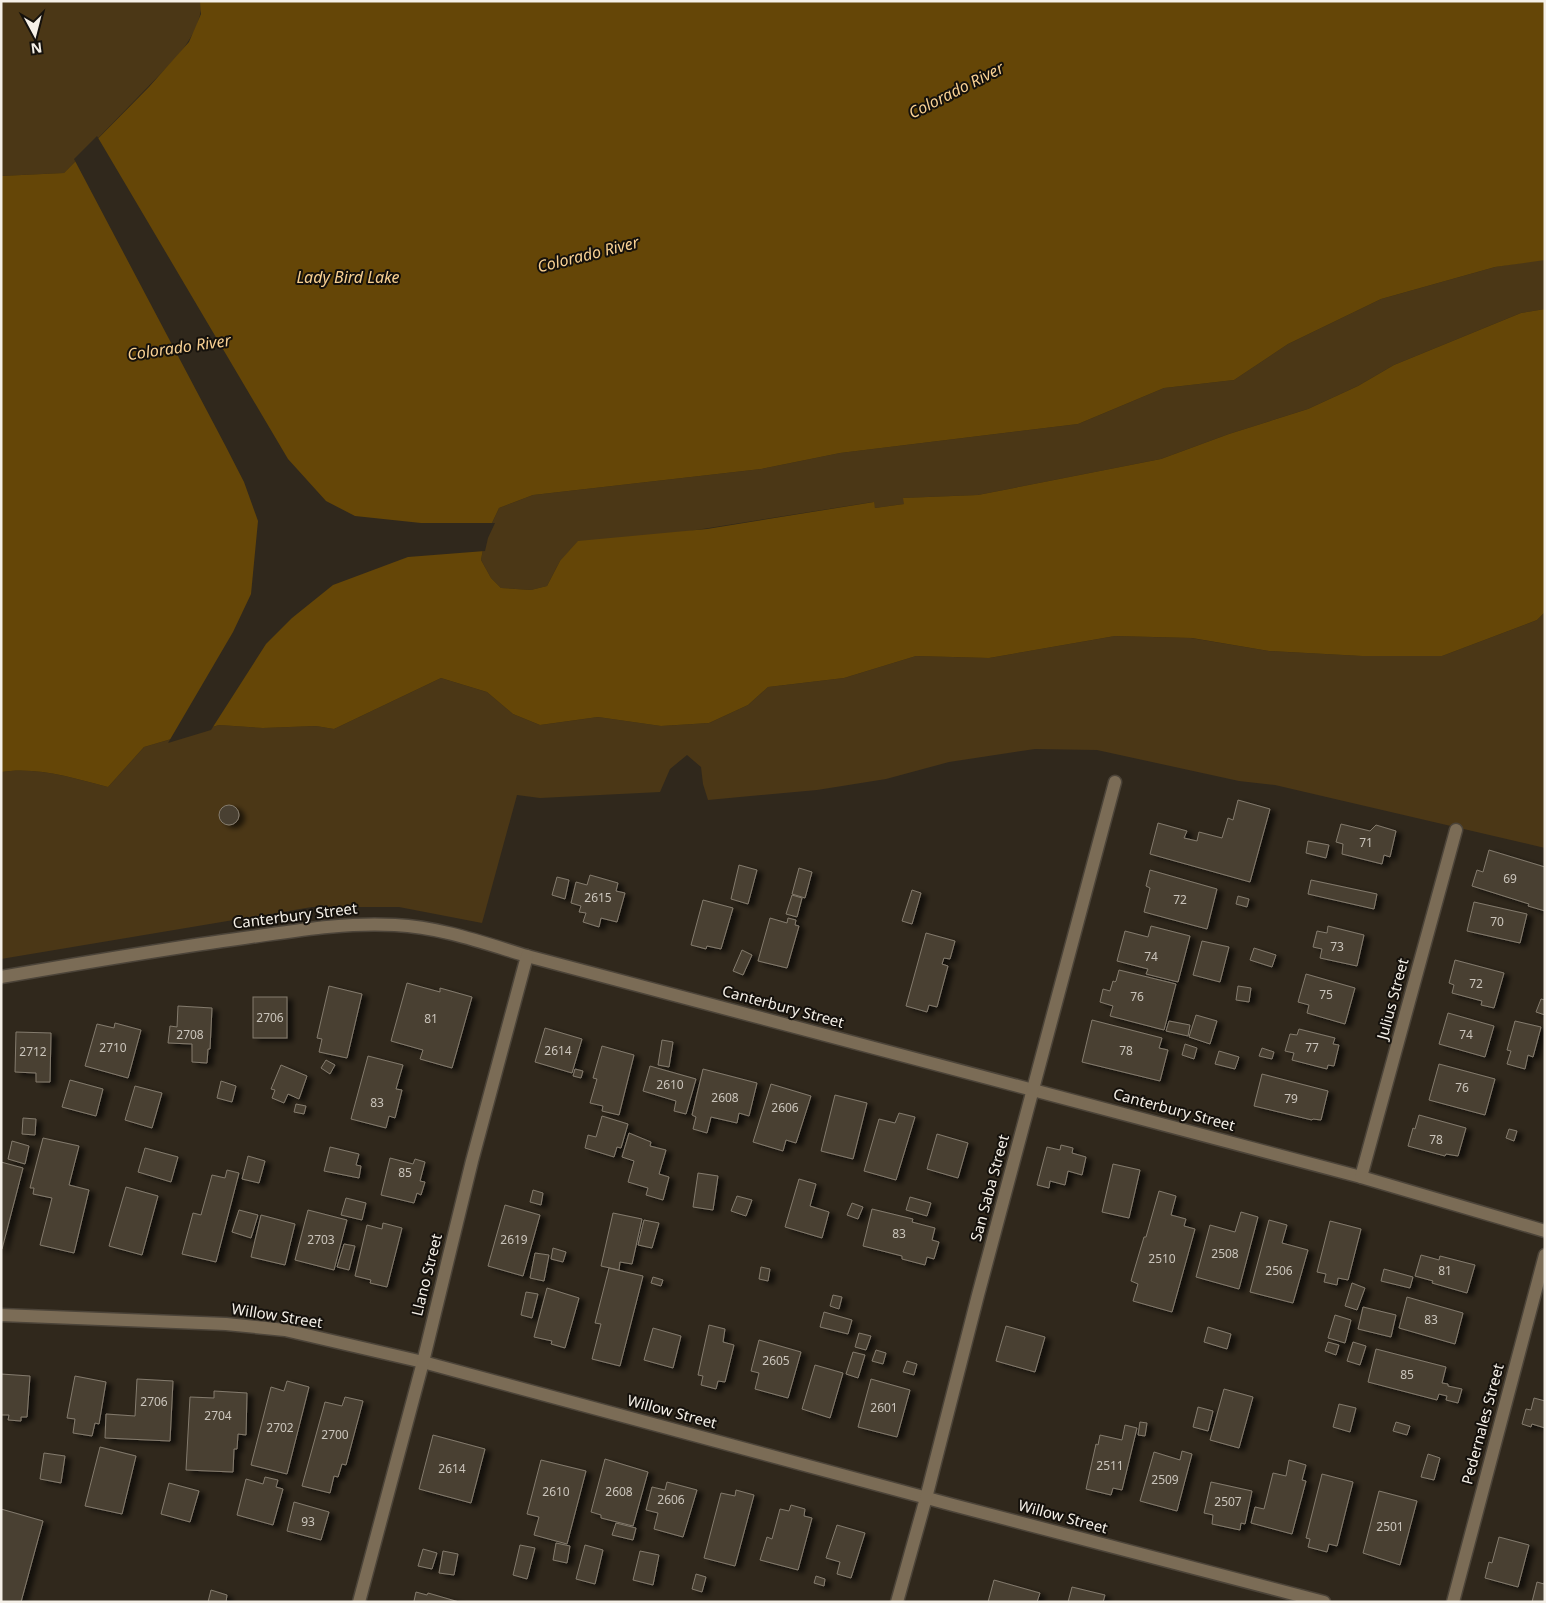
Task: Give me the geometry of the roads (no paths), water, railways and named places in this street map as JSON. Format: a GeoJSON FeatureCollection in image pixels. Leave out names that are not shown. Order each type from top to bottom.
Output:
{"type":"FeatureCollection","features":[{"type":"Feature","properties":{"kind":"street","name":"San Saba Street"},"geometry":{"type":"LineString","coordinates":[[897,1602],[1115,782]]}},
{"type":"Feature","properties":{"kind":"street","name":"Julius Street"},"geometry":{"type":"LineString","coordinates":[[1361,1177],[1456,830]]}},
{"type":"Feature","properties":{"kind":"street","name":"Canterbury Street"},"geometry":{"type":"LineString","coordinates":[[1,976],[320,927],[362,924],[396,925],[438,930],[527,956],[1361,1177],[1545,1231]]}},
{"type":"Feature","properties":{"kind":"street","name":"Llano Street"},"geometry":{"type":"LineString","coordinates":[[359,1602],[423,1362],[472,1161],[527,956]]}},
{"type":"Feature","properties":{"kind":"street","name":"Pedernales Street"},"geometry":{"type":"LineString","coordinates":[[1453,1602],[1545,1255]]}},
{"type":"Feature","properties":{"kind":"street","name":"Willow Street"},"geometry":{"type":"LineString","coordinates":[[1,1315],[226,1324],[285,1330],[423,1362],[926,1498],[1324,1602]]}},
{"type":"Feature","properties":{"kind":"water","name":"Lady Bird Lake"},"geometry":{"type":"Polygon","coordinates":[[[200,1],[1545,1],[1545,260],[1495,267],[1381,299],[1288,344],[1234,380],[1164,388],[1078,424],[840,453],[761,469],[533,495],[499,508],[485,538],[481,560],[491,578],[501,588],[531,590],[547,586],[560,561],[578,541],[707,529],[874,502],[875,508],[904,504],[903,498],[978,495],[1161,459],[1229,434],[1308,409],[1358,386],[1394,365],[1521,313],[1545,309],[1545,612],[1537,620],[1442,656],[1362,656],[1269,651],[1192,638],[1115,636],[989,658],[916,656],[844,678],[768,687],[748,705],[709,723],[661,726],[598,717],[540,725],[513,714],[487,692],[441,678],[334,729],[316,726],[263,728],[219,725],[144,747],[108,787],[41,772],[1,772],[1,176],[64,173],[149,87],[189,42],[201,14],[200,1]]]}},
{"type":"Feature","properties":{"kind":"water label","name":"Colorado River"},"geometry":{"type":"Point","coordinates":[956,90]}},
{"type":"Feature","properties":{"kind":"water label","name":"Colorado River"},"geometry":{"type":"Point","coordinates":[588,254]}},
{"type":"Feature","properties":{"kind":"water label","name":"Colorado River"},"geometry":{"type":"Point","coordinates":[179,347]}}]}
